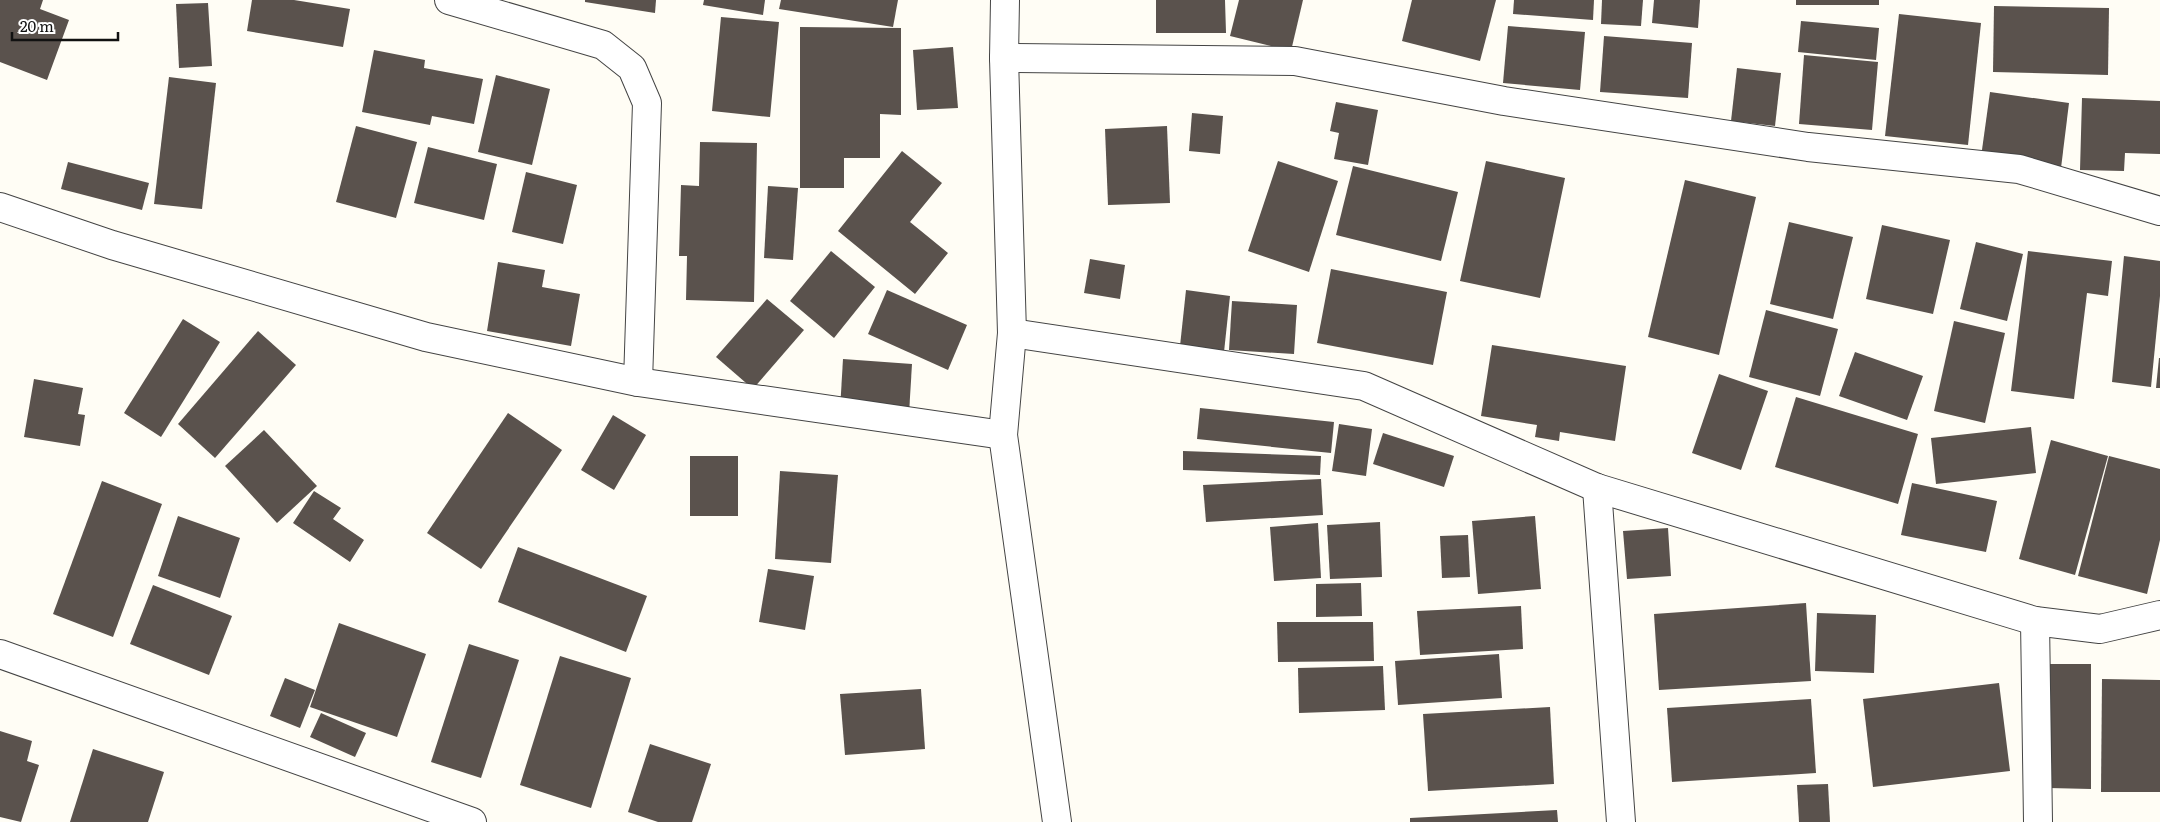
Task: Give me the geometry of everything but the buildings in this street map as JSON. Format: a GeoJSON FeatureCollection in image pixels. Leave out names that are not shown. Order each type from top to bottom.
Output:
{"type":"FeatureCollection","features":[{"type":"Feature","properties":{"kind":"street"},"geometry":{"type":"LineString","coordinates":[[449,0],[603,45],[632,68],[647,103],[638,382]]}},
{"type":"Feature","properties":{"kind":"street"},"geometry":{"type":"LineString","coordinates":[[1005,0],[1004,58],[1012,333],[1003,436],[1057,822]]}},
{"type":"Feature","properties":{"kind":"street"},"geometry":{"type":"LineString","coordinates":[[1004,58],[1295,61],[1504,101],[1808,147],[2018,169],[2160,211]]}},
{"type":"Feature","properties":{"kind":"street"},"geometry":{"type":"LineString","coordinates":[[0,208],[112,245],[426,337],[638,382],[1003,436]]}},
{"type":"Feature","properties":{"kind":"street"},"geometry":{"type":"LineString","coordinates":[[1012,333],[1364,386],[1597,488],[2035,621],[2100,629],[2160,616]]}},
{"type":"Feature","properties":{"kind":"street"},"geometry":{"type":"LineString","coordinates":[[1597,488],[1621,822]]}},
{"type":"Feature","properties":{"kind":"street"},"geometry":{"type":"LineString","coordinates":[[2035,621],[2038,822]]}},
{"type":"Feature","properties":{"kind":"street"},"geometry":{"type":"LineString","coordinates":[[0,654],[472,822]]}}]}
